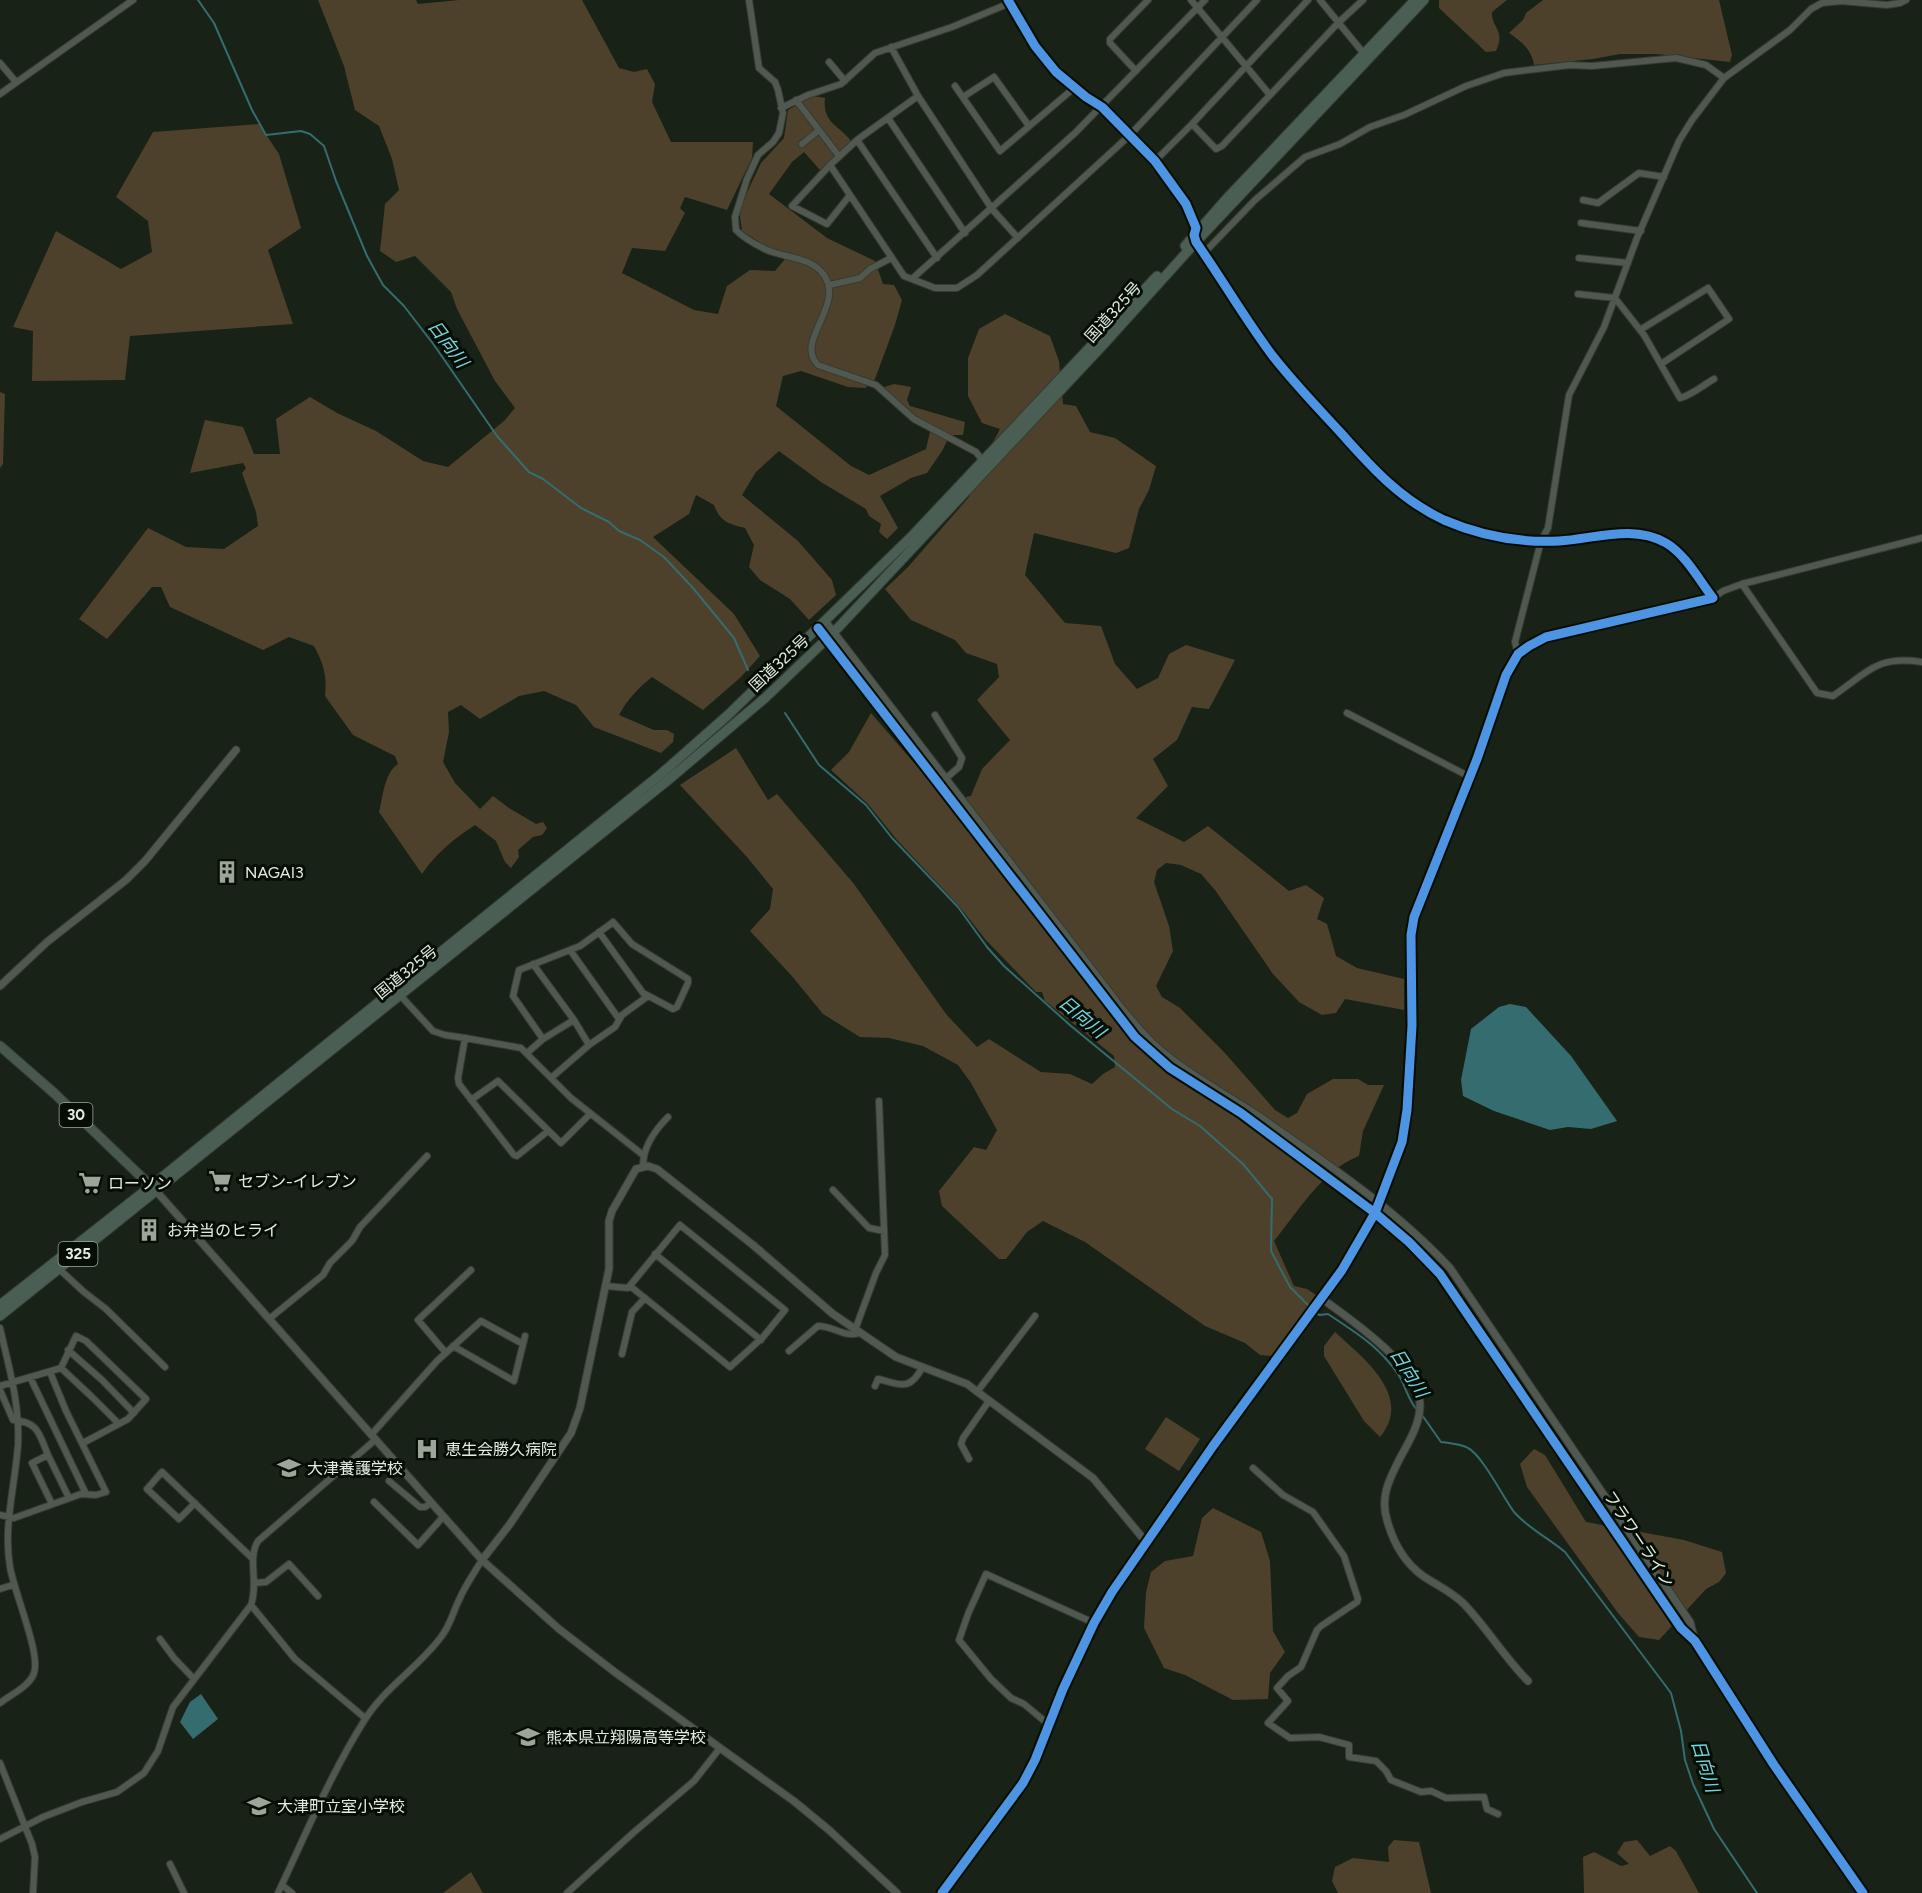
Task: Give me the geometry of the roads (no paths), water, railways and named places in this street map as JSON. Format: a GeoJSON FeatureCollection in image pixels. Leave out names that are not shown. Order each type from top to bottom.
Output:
{"type":"FeatureCollection","features":[{"type":"Feature","properties":{"kind":"highway","name":"国道325号"},"geometry":{"type":"LineString","coordinates":[[1367,57],[1415,0]]}},
{"type":"Feature","properties":{"kind":"highway","name":"国道325号"},"geometry":{"type":"LineString","coordinates":[[0,1305],[56,1266],[154,1189],[397,992],[728,715],[911,537],[1195,235],[1424,0]]}},
{"type":"Feature","properties":{"kind":"highway","name":"国道325号"},"geometry":{"type":"LineString","coordinates":[[397,992],[667,781],[765,698],[831,635],[1104,344],[1195,235]]}},
{"type":"Feature","properties":{"kind":"highway","name":"国道325号"},"geometry":{"type":"LineString","coordinates":[[0,1316],[56,1266]]}},
{"type":"Feature","properties":{"kind":"main road","name":"30"},"geometry":{"type":"LineString","coordinates":[[0,1046],[54,1093],[154,1189]]}},
{"type":"Feature","properties":{"kind":"street"},"geometry":{"type":"LineString","coordinates":[[0,94],[133,0]]}},
{"type":"Feature","properties":{"kind":"street"},"geometry":{"type":"LineString","coordinates":[[749,0],[759,68],[775,82],[783,113],[779,133],[773,142],[758,155],[738,206],[734,225],[736,230],[743,237],[767,250],[816,265],[830,285],[830,299],[811,345],[814,360],[823,368],[876,386],[914,419],[976,452],[983,461]]}},
{"type":"Feature","properties":{"kind":"street"},"geometry":{"type":"LineString","coordinates":[[1136,71],[1110,43],[1110,39],[1148,0]]}},
{"type":"Feature","properties":{"kind":"street"},"geometry":{"type":"LineString","coordinates":[[1191,0],[1270,95]]}},
{"type":"Feature","properties":{"kind":"street"},"geometry":{"type":"LineString","coordinates":[[913,278],[992,209],[1102,106],[1205,0]]}},
{"type":"Feature","properties":{"kind":"street"},"geometry":{"type":"LineString","coordinates":[[830,165],[904,276],[935,288],[957,288],[977,275],[1130,135],[1257,0]]}},
{"type":"Feature","properties":{"kind":"street"},"geometry":{"type":"LineString","coordinates":[[1155,161],[1308,0]]}},
{"type":"Feature","properties":{"kind":"street"},"geometry":{"type":"LineString","coordinates":[[1320,0],[1367,57]]}},
{"type":"Feature","properties":{"kind":"street"},"geometry":{"type":"LineString","coordinates":[[1192,124],[1216,149],[1363,0]]}},
{"type":"Feature","properties":{"kind":"street"},"geometry":{"type":"LineString","coordinates":[[1518,654],[1515,642],[1541,541],[1548,528],[1569,395],[1604,327],[1679,141],[1724,78],[1790,30],[1811,9],[1822,3],[1841,1],[1887,5],[1906,0]]}},
{"type":"Feature","properties":{"kind":"street"},"geometry":{"type":"LineString","coordinates":[[781,108],[845,81],[875,53],[952,27],[1009,2],[1035,46],[1056,72],[1074,88],[1102,106],[1155,161],[1186,204],[1195,235],[1204,253],[1284,370],[1371,466],[1399,493],[1426,510],[1472,531],[1494,537],[1541,541],[1625,533],[1655,538],[1667,544],[1681,556],[1713,598]]}},
{"type":"Feature","properties":{"kind":"street"},"geometry":{"type":"LineString","coordinates":[[891,46],[918,96],[992,209],[1018,238]]}},
{"type":"Feature","properties":{"kind":"street"},"geometry":{"type":"LineString","coordinates":[[1204,253],[1255,200],[1305,157],[1340,144],[1370,127],[1404,115],[1466,86],[1504,73],[1570,65],[1676,58],[1706,65],[1724,78]]}},
{"type":"Feature","properties":{"kind":"street"},"geometry":{"type":"LineString","coordinates":[[829,62],[845,81]]}},
{"type":"Feature","properties":{"kind":"street"},"geometry":{"type":"LineString","coordinates":[[0,63],[16,82]]}},
{"type":"Feature","properties":{"kind":"street"},"geometry":{"type":"LineString","coordinates":[[963,97],[994,77],[1029,126]]}},
{"type":"Feature","properties":{"kind":"street"},"geometry":{"type":"LineString","coordinates":[[955,86],[1000,150],[1074,88]]}},
{"type":"Feature","properties":{"kind":"street"},"geometry":{"type":"LineString","coordinates":[[850,195],[827,224],[792,206],[857,140],[918,96]]}},
{"type":"Feature","properties":{"kind":"street"},"geometry":{"type":"LineString","coordinates":[[796,100],[839,156]]}},
{"type":"Feature","properties":{"kind":"street"},"geometry":{"type":"LineString","coordinates":[[888,118],[964,233]]}},
{"type":"Feature","properties":{"kind":"street"},"geometry":{"type":"LineString","coordinates":[[802,144],[819,130]]}},
{"type":"Feature","properties":{"kind":"street"},"geometry":{"type":"LineString","coordinates":[[857,140],[937,258]]}},
{"type":"Feature","properties":{"kind":"street"},"geometry":{"type":"LineString","coordinates":[[1583,200],[1598,202],[1639,173],[1664,177]]}},
{"type":"Feature","properties":{"kind":"street"},"geometry":{"type":"LineString","coordinates":[[1581,223],[1641,231]]}},
{"type":"Feature","properties":{"kind":"street"},"geometry":{"type":"LineString","coordinates":[[830,285],[860,278],[870,269],[891,258]]}},
{"type":"Feature","properties":{"kind":"street"},"geometry":{"type":"LineString","coordinates":[[1580,258],[1628,263]]}},
{"type":"Feature","properties":{"kind":"street"},"geometry":{"type":"LineString","coordinates":[[1640,330],[1708,288],[1729,319],[1661,364]]}},
{"type":"Feature","properties":{"kind":"street"},"geometry":{"type":"LineString","coordinates":[[1578,294],[1615,298],[1640,330],[1680,398],[1688,396],[1696,388],[1714,379]]}},
{"type":"Feature","properties":{"kind":"street"},"geometry":{"type":"LineString","coordinates":[[942,1893],[1023,1784],[1094,1623],[1113,1592],[1146,1542],[1342,1270],[1375,1213],[1402,1142],[1407,1110],[1412,1026],[1411,935],[1414,917],[1470,777],[1506,675],[1518,654],[1538,640],[1558,633],[1713,598],[1723,591],[1742,584],[1922,538]]}},
{"type":"Feature","properties":{"kind":"street"},"geometry":{"type":"LineString","coordinates":[[1742,584],[1817,693],[1833,696],[1877,664],[1892,660],[1922,662]]}},
{"type":"Feature","properties":{"kind":"street"},"geometry":{"type":"LineString","coordinates":[[825,621],[831,635],[943,781],[959,767],[962,758],[935,715]]}},
{"type":"Feature","properties":{"kind":"street"},"geometry":{"type":"LineString","coordinates":[[818,628],[831,635]]}},
{"type":"Feature","properties":{"kind":"street"},"geometry":{"type":"LineString","coordinates":[[1347,713],[1470,777]]}},
{"type":"Feature","properties":{"kind":"street"},"geometry":{"type":"LineString","coordinates":[[0,986],[47,942],[126,880],[145,861],[236,750]]}},
{"type":"Feature","properties":{"kind":"street","name":"フラワーライン"},"geometry":{"type":"LineString","coordinates":[[943,781],[1119,1005],[1150,1041],[1200,1079],[1300,1145],[1379,1204],[1416,1232],[1450,1268],[1690,1622],[1695,1641]]}},
{"type":"Feature","properties":{"kind":"street","name":"フラワーライン"},"geometry":{"type":"LineString","coordinates":[[943,781],[1105,1000],[1147,1048],[1170,1068],[1241,1113],[1375,1213],[1409,1242],[1440,1274],[1681,1628],[1695,1641],[1774,1765],[1863,1893]]}},
{"type":"Feature","properties":{"kind":"street"},"geometry":{"type":"LineString","coordinates":[[543,1040],[513,996],[519,970],[580,946],[615,922],[632,944],[689,981],[675,1009],[642,991],[599,933]]}},
{"type":"Feature","properties":{"kind":"street"},"geometry":{"type":"LineString","coordinates":[[570,950],[619,1018]]}},
{"type":"Feature","properties":{"kind":"street"},"geometry":{"type":"LineString","coordinates":[[533,964],[574,1020],[589,1045]]}},
{"type":"Feature","properties":{"kind":"street"},"geometry":{"type":"LineString","coordinates":[[397,992],[433,1031],[444,1035],[515,1046],[527,1053],[590,1114],[643,1155]]}},
{"type":"Feature","properties":{"kind":"street"},"geometry":{"type":"LineString","coordinates":[[551,1078],[589,1045],[615,1028],[619,1018],[648,996]]}},
{"type":"Feature","properties":{"kind":"street"},"geometry":{"type":"LineString","coordinates":[[527,1053],[574,1020]]}},
{"type":"Feature","properties":{"kind":"street"},"geometry":{"type":"LineString","coordinates":[[465,1038],[458,1081],[516,1156],[548,1131]]}},
{"type":"Feature","properties":{"kind":"street"},"geometry":{"type":"LineString","coordinates":[[471,1100],[498,1081],[559,1142],[563,1142],[590,1114]]}},
{"type":"Feature","properties":{"kind":"street"},"geometry":{"type":"LineString","coordinates":[[789,1351],[818,1326],[826,1326],[844,1334],[853,1335],[857,1331],[876,1273],[885,1255],[879,1101]]}},
{"type":"Feature","properties":{"kind":"street"},"geometry":{"type":"LineString","coordinates":[[643,1166],[646,1146],[668,1117]]}},
{"type":"Feature","properties":{"kind":"street"},"geometry":{"type":"LineString","coordinates":[[269,1319],[323,1275],[330,1263],[352,1241],[360,1227],[427,1156]]}},
{"type":"Feature","properties":{"kind":"street"},"geometry":{"type":"LineString","coordinates":[[278,1893],[365,1718],[442,1636],[463,1590],[482,1560],[516,1515],[571,1433],[586,1383],[606,1286],[609,1269],[609,1221],[612,1211],[636,1169],[643,1166],[657,1169],[677,1184],[833,1314],[857,1331],[896,1357],[955,1378],[1093,1478],[1146,1542]]}},
{"type":"Feature","properties":{"kind":"street"},"geometry":{"type":"LineString","coordinates":[[154,1189],[482,1560],[559,1629],[795,1802],[837,1837],[897,1893]]}},
{"type":"Feature","properties":{"kind":"street"},"geometry":{"type":"LineString","coordinates":[[833,1190],[869,1228],[884,1231]]}},
{"type":"Feature","properties":{"kind":"street"},"geometry":{"type":"LineString","coordinates":[[606,1286],[630,1286],[680,1225],[785,1310],[761,1340],[730,1367],[630,1286]]}},
{"type":"Feature","properties":{"kind":"street"},"geometry":{"type":"LineString","coordinates":[[656,1254],[761,1340]]}},
{"type":"Feature","properties":{"kind":"street"},"geometry":{"type":"LineString","coordinates":[[56,1266],[165,1367]]}},
{"type":"Feature","properties":{"kind":"street"},"geometry":{"type":"LineString","coordinates":[[446,1353],[418,1320],[471,1269]]}},
{"type":"Feature","properties":{"kind":"street"},"geometry":{"type":"LineString","coordinates":[[622,1354],[632,1312],[645,1298]]}},
{"type":"Feature","properties":{"kind":"street"},"geometry":{"type":"LineString","coordinates":[[1321,1298],[1375,1337],[1409,1377],[1420,1403],[1419,1418],[1384,1495],[1387,1521],[1396,1545],[1412,1567],[1446,1588],[1465,1605],[1528,1681]]}},
{"type":"Feature","properties":{"kind":"street"},"geometry":{"type":"LineString","coordinates":[[977,1392],[1035,1316]]}},
{"type":"Feature","properties":{"kind":"street"},"geometry":{"type":"LineString","coordinates":[[0,1839],[24,1825],[82,1802],[117,1792],[144,1773],[158,1751],[173,1707],[250,1605],[255,1592],[252,1558],[254,1548],[266,1533],[373,1437],[446,1353],[481,1321],[523,1344]]}},
{"type":"Feature","properties":{"kind":"street"},"geometry":{"type":"LineString","coordinates":[[0,1328],[16,1397],[18,1420],[18,1446],[6,1536],[13,1585],[36,1663],[30,1680],[0,1703]]}},
{"type":"Feature","properties":{"kind":"street"},"geometry":{"type":"LineString","coordinates":[[69,1498],[36,1427],[31,1423],[13,1420],[0,1388],[61,1368],[76,1336],[86,1341],[146,1399],[128,1419],[83,1443]]}},
{"type":"Feature","properties":{"kind":"street"},"geometry":{"type":"LineString","coordinates":[[453,1346],[514,1381],[525,1336]]}},
{"type":"Feature","properties":{"kind":"street"},"geometry":{"type":"LineString","coordinates":[[68,1350],[134,1413]]}},
{"type":"Feature","properties":{"kind":"street"},"geometry":{"type":"LineString","coordinates":[[61,1368],[118,1424]]}},
{"type":"Feature","properties":{"kind":"street"},"geometry":{"type":"LineString","coordinates":[[875,1386],[878,1379],[910,1384],[922,1368]]}},
{"type":"Feature","properties":{"kind":"street"},"geometry":{"type":"LineString","coordinates":[[0,1515],[14,1518],[81,1494],[96,1495],[106,1492],[66,1411],[50,1372]]}},
{"type":"Feature","properties":{"kind":"street"},"geometry":{"type":"LineString","coordinates":[[30,1377],[86,1494]]}},
{"type":"Feature","properties":{"kind":"street"},"geometry":{"type":"LineString","coordinates":[[969,1459],[961,1444],[963,1438],[989,1401]]}},
{"type":"Feature","properties":{"kind":"street"},"geometry":{"type":"LineString","coordinates":[[48,1455],[32,1463],[52,1504]]}},
{"type":"Feature","properties":{"kind":"street"},"geometry":{"type":"LineString","coordinates":[[1252,1468],[1283,1495],[1313,1512],[1344,1556],[1358,1599],[1317,1630],[1300,1667],[1277,1688],[1288,1701],[1268,1723],[1290,1738],[1319,1737],[1349,1745],[1349,1758],[1376,1761],[1391,1780],[1420,1792],[1431,1791],[1446,1798],[1484,1797],[1487,1809],[1498,1814]]}},
{"type":"Feature","properties":{"kind":"street"},"geometry":{"type":"LineString","coordinates":[[195,1503],[178,1519],[147,1489],[162,1472],[195,1503],[252,1558]]}},
{"type":"Feature","properties":{"kind":"street"},"geometry":{"type":"LineString","coordinates":[[389,1481],[420,1507],[431,1503]]}},
{"type":"Feature","properties":{"kind":"street"},"geometry":{"type":"LineString","coordinates":[[374,1502],[418,1545],[443,1517]]}},
{"type":"Feature","properties":{"kind":"street"},"geometry":{"type":"LineString","coordinates":[[254,1583],[266,1582],[289,1564],[318,1596]]}},
{"type":"Feature","properties":{"kind":"street"},"geometry":{"type":"LineString","coordinates":[[1048,1724],[1004,1692],[959,1640],[968,1614],[986,1575],[1094,1623]]}},
{"type":"Feature","properties":{"kind":"street"},"geometry":{"type":"LineString","coordinates":[[0,1589],[13,1585]]}},
{"type":"Feature","properties":{"kind":"street"},"geometry":{"type":"LineString","coordinates":[[250,1605],[295,1659],[365,1718]]}},
{"type":"Feature","properties":{"kind":"street"},"geometry":{"type":"LineString","coordinates":[[160,1639],[194,1679]]}},
{"type":"Feature","properties":{"kind":"street"},"geometry":{"type":"LineString","coordinates":[[567,1893],[694,1781],[720,1748]]}},
{"type":"Feature","properties":{"kind":"street"},"geometry":{"type":"LineString","coordinates":[[0,1763],[5,1771],[35,1857],[33,1893]]}},
{"type":"Feature","properties":{"kind":"street"},"geometry":{"type":"LineString","coordinates":[[170,1864],[184,1893]]}},
{"type":"Feature","properties":{"kind":"street"},"geometry":{"type":"LineString","coordinates":[[282,1885],[292,1893]]}},
{"type":"Feature","properties":{"kind":"water"},"geometry":{"type":"Polygon","coordinates":[[[1510,1004],[1526,1007],[1571,1056],[1617,1121],[1591,1129],[1568,1127],[1550,1130],[1494,1111],[1463,1096],[1461,1080],[1471,1029],[1499,1007],[1510,1004]]]}},
{"type":"Feature","properties":{"kind":"water"},"geometry":{"type":"Polygon","coordinates":[[[201,1694],[218,1719],[193,1739],[180,1722],[190,1702],[201,1694]]]}},
{"type":"Feature","properties":{"kind":"waterway","name":"日向川"},"geometry":{"type":"LineString","coordinates":[[198,0],[214,23],[252,110],[266,135],[301,131],[310,134],[324,146],[367,256],[383,285],[404,306],[434,345],[497,436],[529,472],[543,479],[581,508],[609,522],[619,531],[640,540],[664,557],[734,638],[748,670]]}},
{"type":"Feature","properties":{"kind":"waterway","name":"日向川"},"geometry":{"type":"LineString","coordinates":[[785,713],[819,765],[866,805],[892,838],[958,907],[1004,966],[1071,1026],[1172,1109],[1200,1126],[1243,1164],[1272,1199],[1271,1251],[1290,1287],[1311,1308]]}},
{"type":"Feature","properties":{"kind":"waterway","name":"日向川"},"geometry":{"type":"LineString","coordinates":[[1315,1311],[1319,1315],[1328,1314],[1366,1340],[1383,1355],[1398,1374],[1418,1411]]}},
{"type":"Feature","properties":{"kind":"waterway","name":"日向川"},"geometry":{"type":"LineString","coordinates":[[1422,1415],[1441,1442],[1462,1446],[1474,1452],[1514,1512],[1565,1552],[1671,1693],[1681,1731],[1685,1760],[1693,1784],[1714,1829],[1757,1893]]}},
{"type":"Feature","properties":{"kind":"place","name":"NAGAI3"},"geometry":{"type":"Point","coordinates":[227,872]}},
{"type":"Feature","properties":{"kind":"place","name":"セブン-イレブン"},"geometry":{"type":"Point","coordinates":[220,1181]}},
{"type":"Feature","properties":{"kind":"place","name":"ローソン"},"geometry":{"type":"Point","coordinates":[90,1183]}},
{"type":"Feature","properties":{"kind":"place","name":"お弁当のヒライ"},"geometry":{"type":"Point","coordinates":[149,1230]}},
{"type":"Feature","properties":{"kind":"place","name":"恵生会勝久病院"},"geometry":{"type":"Point","coordinates":[427,1449]}},
{"type":"Feature","properties":{"kind":"place","name":"大津養護学校"},"geometry":{"type":"Point","coordinates":[289,1468]}},
{"type":"Feature","properties":{"kind":"place","name":"熊本県立翔陽高等学校"},"geometry":{"type":"Point","coordinates":[528,1737]}},
{"type":"Feature","properties":{"kind":"place","name":"大津町立室小学校"},"geometry":{"type":"Point","coordinates":[259,1806]}}]}
